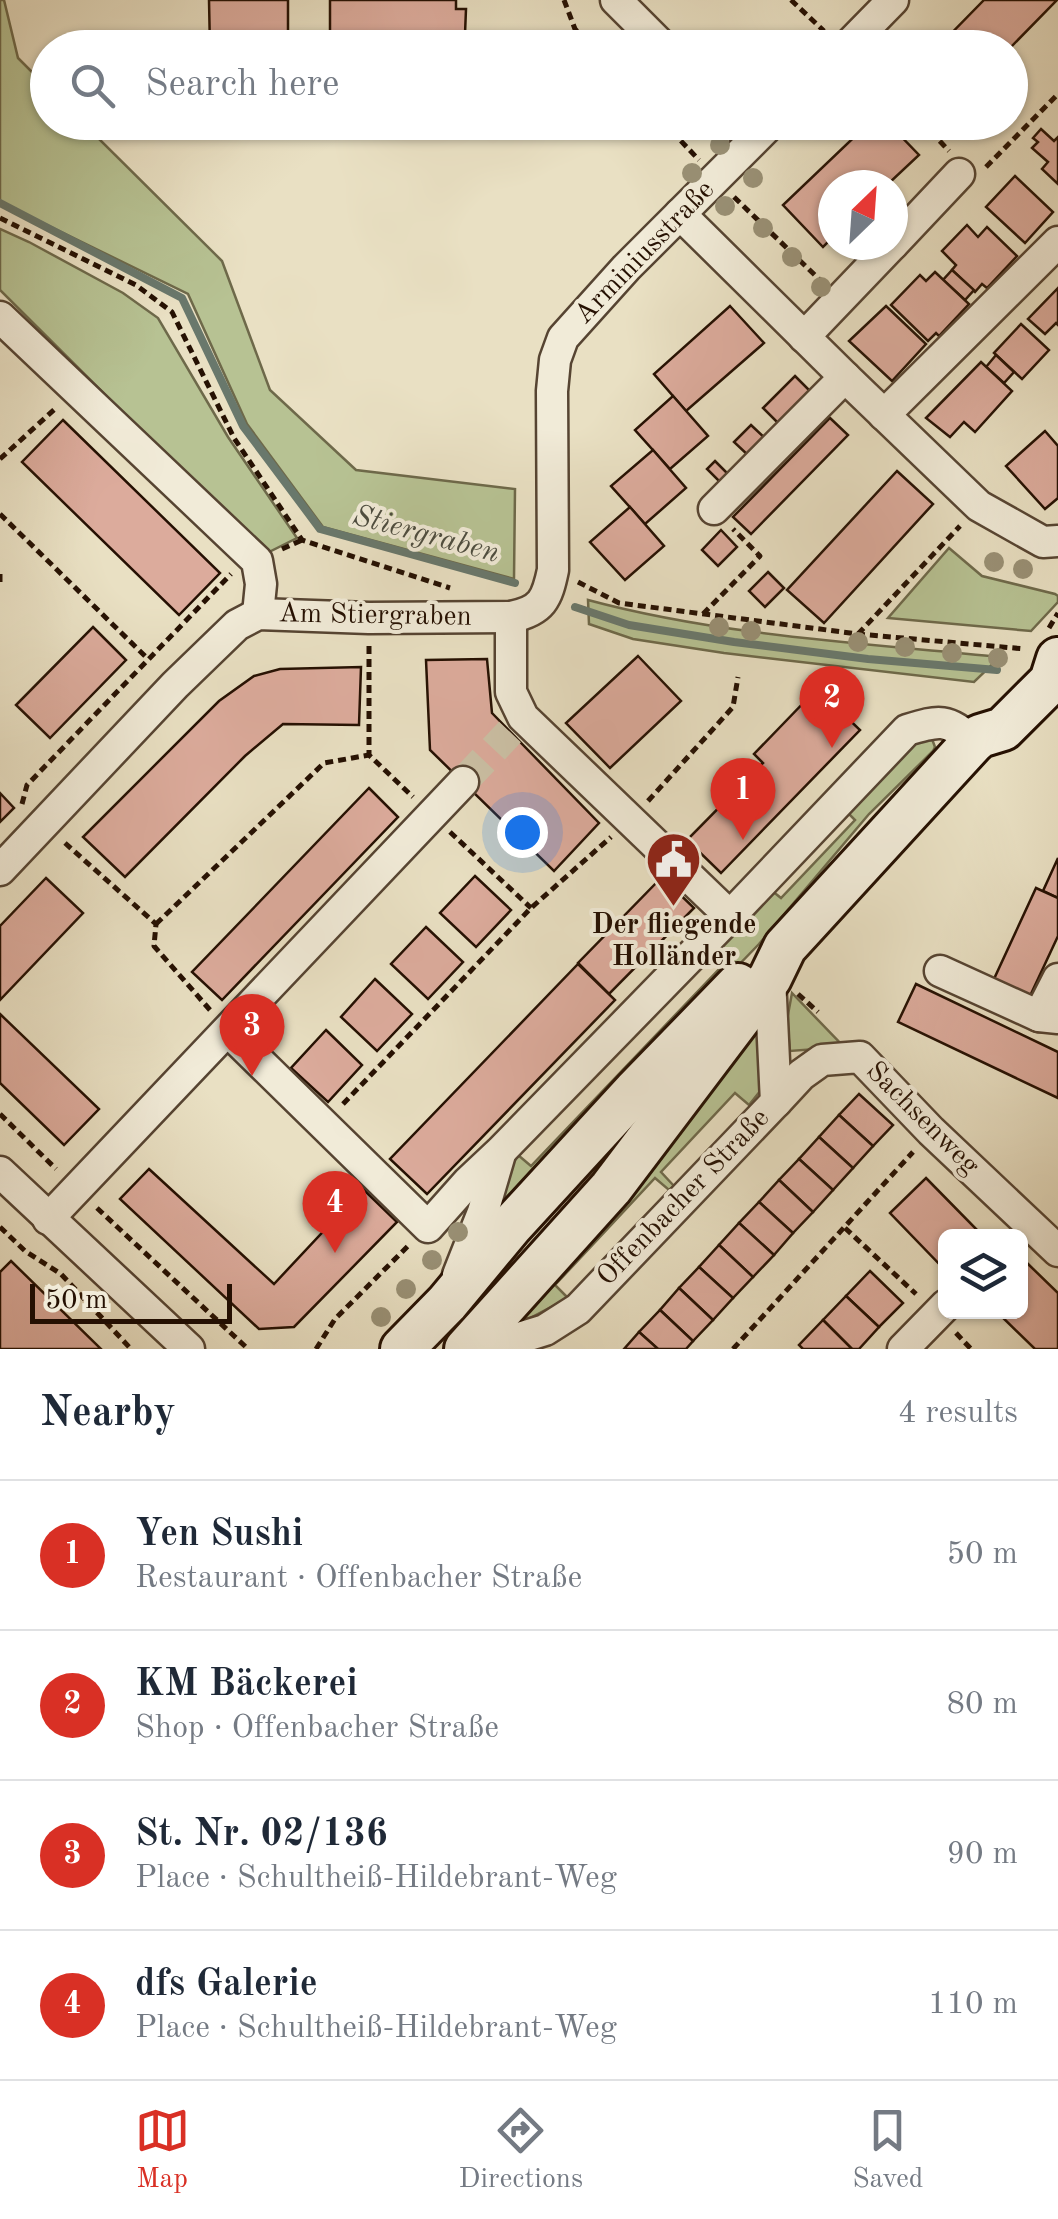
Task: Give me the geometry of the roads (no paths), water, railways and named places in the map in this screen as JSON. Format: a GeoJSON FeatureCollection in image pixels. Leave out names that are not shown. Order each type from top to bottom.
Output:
{"type":"FeatureCollection","features":[{"type":"Feature","properties":{"kind":"main road","name":"Offenbacher Straße"},"geometry":{"type":"LineString","coordinates":[[466,1349],[611,1188],[782,970],[976,739],[986,712],[1045,653]]}},
{"type":"Feature","properties":{"kind":"main road","name":"Offenbacher Straße"},"geometry":{"type":"LineString","coordinates":[[402,1349],[448,1303],[511,1226],[634,1091],[756,966],[782,970]]}},
{"type":"Feature","properties":{"kind":"street"},"geometry":{"type":"LineString","coordinates":[[616,0],[646,30]]}},
{"type":"Feature","properties":{"kind":"street"},"geometry":{"type":"LineString","coordinates":[[853,30],[893,0]]}},
{"type":"Feature","properties":{"kind":"street","name":"Arminiusstraße"},"geometry":{"type":"LineString","coordinates":[[511,617],[540,606],[553,570],[552,391],[555,360],[563,338],[716,178],[746,140]]}},
{"type":"Feature","properties":{"kind":"street"},"geometry":{"type":"LineString","coordinates":[[908,229],[967,176]]}},
{"type":"Feature","properties":{"kind":"street"},"geometry":{"type":"LineString","coordinates":[[680,214],[979,506],[1043,542],[1058,540]]}},
{"type":"Feature","properties":{"kind":"street"},"geometry":{"type":"LineString","coordinates":[[884,415],[1058,242]]}},
{"type":"Feature","properties":{"kind":"street"},"geometry":{"type":"LineString","coordinates":[[804,337],[877,260]]}},
{"type":"Feature","properties":{"kind":"street","name":"Am Stiergraben"},"geometry":{"type":"LineString","coordinates":[[0,317],[257,561],[258,614],[511,617],[511,692],[516,725],[630,820],[730,916]]}},
{"type":"Feature","properties":{"kind":"street"},"geometry":{"type":"LineString","coordinates":[[714,509],[845,377]]}},
{"type":"Feature","properties":{"kind":"street"},"geometry":{"type":"LineString","coordinates":[[0,870],[32,819],[237,626],[258,614]]}},
{"type":"Feature","properties":{"kind":"street","name":"Offenbacher Straße"},"geometry":{"type":"LineString","coordinates":[[228,1032],[428,1226],[907,730],[931,723],[954,725],[976,739]]}},
{"type":"Feature","properties":{"kind":"street"},"geometry":{"type":"LineString","coordinates":[[48,1219],[463,782]]}},
{"type":"Feature","properties":{"kind":"street","name":"Offenbacher Straße"},"geometry":{"type":"LineString","coordinates":[[484,1349],[544,1330],[578,1308],[776,1102],[782,970]]}},
{"type":"Feature","properties":{"kind":"street"},"geometry":{"type":"LineString","coordinates":[[940,971],[1049,1017],[1058,979]]}},
{"type":"Feature","properties":{"kind":"street","name":"Sachsenweg"},"geometry":{"type":"LineString","coordinates":[[776,1102],[801,1075],[822,1060],[860,1057],[1019,1228],[1058,1251]]}},
{"type":"Feature","properties":{"kind":"street","name":"Offenbacher Straße"},"geometry":{"type":"LineString","coordinates":[[448,1303],[483,1212],[501,1151]]}},
{"type":"Feature","properties":{"kind":"street"},"geometry":{"type":"LineString","coordinates":[[0,1172],[189,1349]]}},
{"type":"Feature","properties":{"kind":"street"},"geometry":{"type":"LineString","coordinates":[[904,1349],[937,1305]]}},
{"type":"Feature","properties":{"kind":"waterway","name":"Stiergraben"},"geometry":{"type":"LineString","coordinates":[[0,203],[182,298],[243,426],[320,529],[515,583]]}},
{"type":"Feature","properties":{"kind":"waterway","name":"Stiergraben"},"geometry":{"type":"LineString","coordinates":[[575,607],[629,625],[734,642],[997,670]]}},
{"type":"Feature","properties":{"kind":"tunnel"},"geometry":{"type":"LineString","coordinates":[[463,782],[510,732]]}},
{"type":"Feature","properties":{"kind":"place","name":"KM Bäckerei"},"geometry":{"type":"Point","coordinates":[832,748]}},
{"type":"Feature","properties":{"kind":"place","name":"Yen Sushi"},"geometry":{"type":"Point","coordinates":[743,840]}},
{"type":"Feature","properties":{"kind":"place","name":"Der fliegende Holländer"},"geometry":{"type":"Point","coordinates":[674,909]}},
{"type":"Feature","properties":{"kind":"place","name":"St. Nr. 02/136"},"geometry":{"type":"Point","coordinates":[252,1076]}},
{"type":"Feature","properties":{"kind":"place","name":"dfs Galerie"},"geometry":{"type":"Point","coordinates":[335,1253]}}]}
